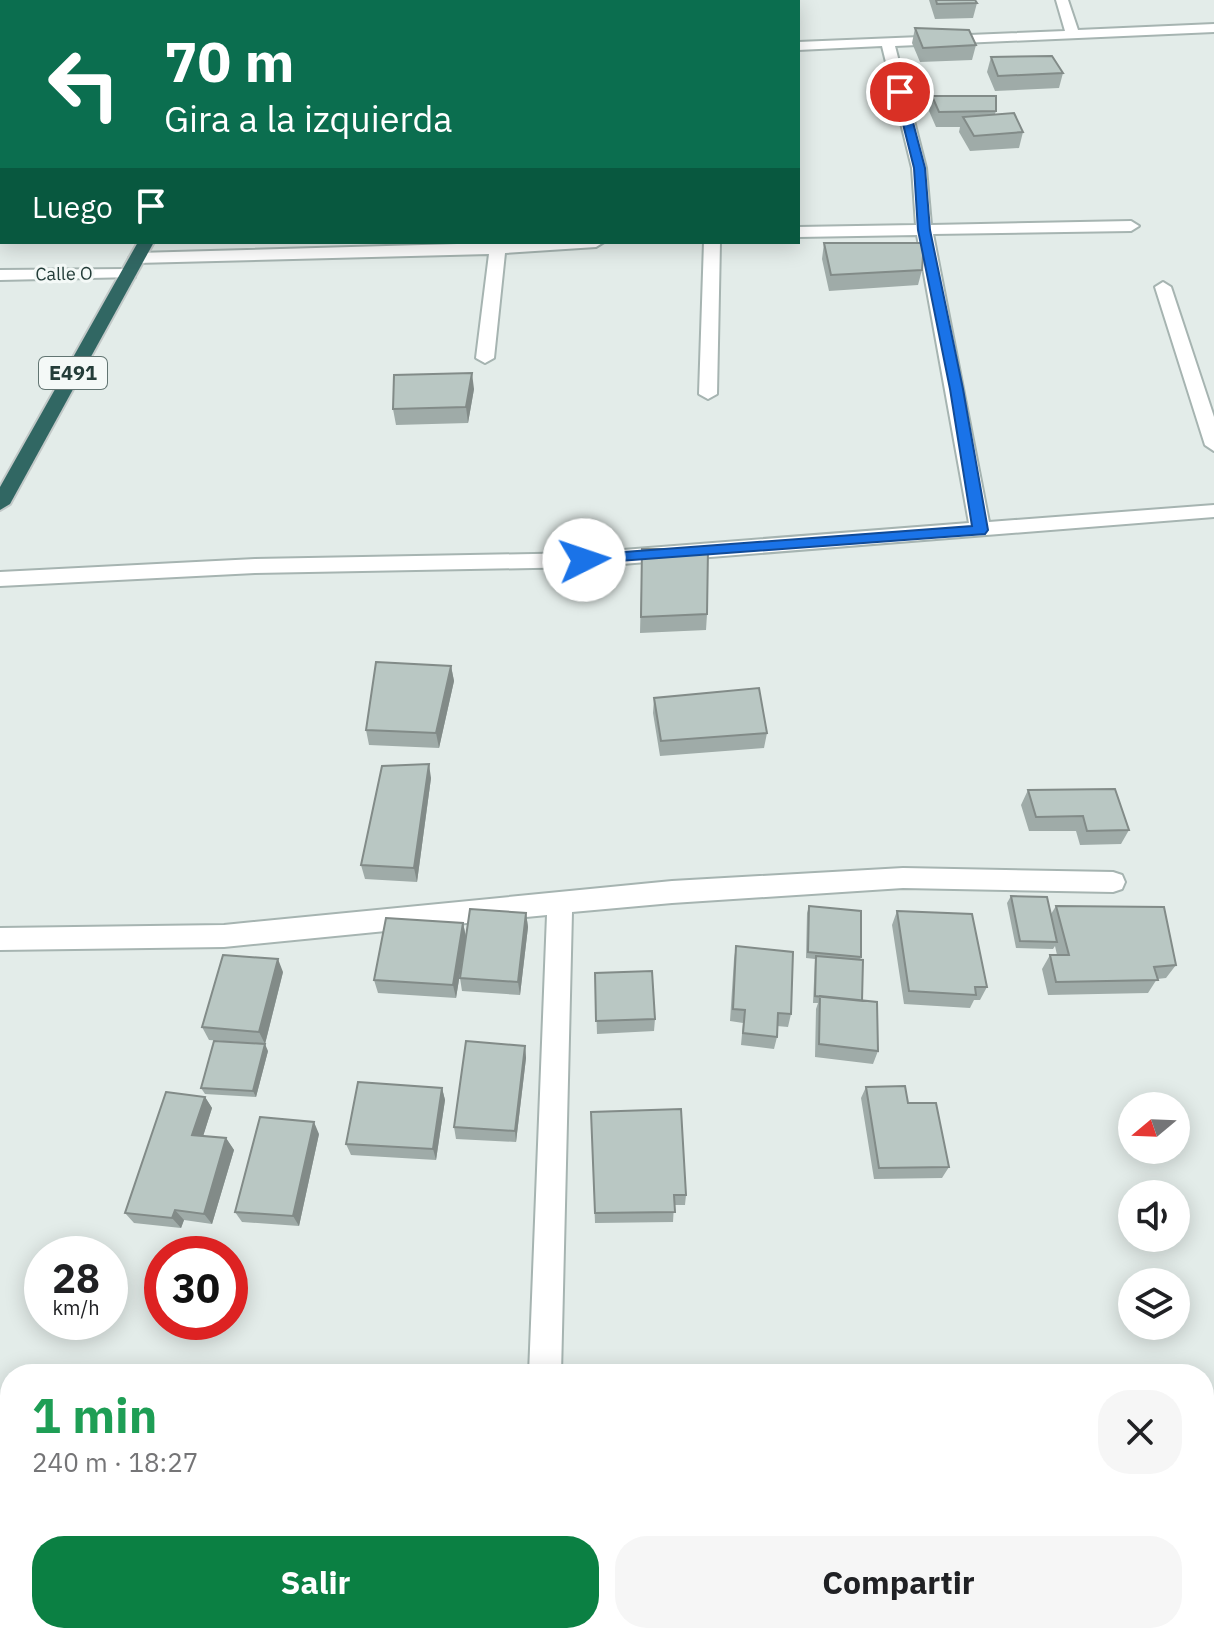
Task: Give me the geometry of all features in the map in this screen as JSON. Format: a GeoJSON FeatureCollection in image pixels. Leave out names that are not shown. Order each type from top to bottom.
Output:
{"type":"FeatureCollection","features":[{"type":"Feature","properties":{"kind":"highway","name":"E491"},"geometry":{"type":"LineString","coordinates":[[0,504],[137,258]]}},
{"type":"Feature","properties":{"kind":"street"},"geometry":{"type":"LineString","coordinates":[[1062,0],[1073,35]]}},
{"type":"Feature","properties":{"kind":"street"},"geometry":{"type":"LineString","coordinates":[[800,46],[1214,28]]}},
{"type":"Feature","properties":{"kind":"street"},"geometry":{"type":"LineString","coordinates":[[887,42],[919,168],[924,230],[980,530]]}},
{"type":"Feature","properties":{"kind":"street"},"geometry":{"type":"LineString","coordinates":[[800,232],[1131,226]]}},
{"type":"Feature","properties":{"kind":"street","name":"Calle O"},"geometry":{"type":"LineString","coordinates":[[0,275],[137,258],[563,244]]}},
{"type":"Feature","properties":{"kind":"street"},"geometry":{"type":"LineString","coordinates":[[708,394],[712,244]]}},
{"type":"Feature","properties":{"kind":"street"},"geometry":{"type":"LineString","coordinates":[[485,358],[498,248]]}},
{"type":"Feature","properties":{"kind":"street"},"geometry":{"type":"LineString","coordinates":[[1163,287],[1214,445]]}},
{"type":"Feature","properties":{"kind":"street"},"geometry":{"type":"LineString","coordinates":[[0,579],[255,566],[584,560],[1214,511]]}},
{"type":"Feature","properties":{"kind":"street"},"geometry":{"type":"LineString","coordinates":[[0,939],[224,936],[672,892],[903,878],[1113,882]]}},
{"type":"Feature","properties":{"kind":"street"},"geometry":{"type":"LineString","coordinates":[[545,1364],[560,902]]}},
{"type":"Feature","properties":{"kind":"building"},"geometry":{"type":"Polygon","coordinates":[[[936,0],[975,0],[977,3],[937,4],[936,0]]]}},
{"type":"Feature","properties":{"kind":"building"},"geometry":{"type":"Polygon","coordinates":[[[915,28],[969,30],[976,45],[923,48],[915,28]]]}},
{"type":"Feature","properties":{"kind":"building"},"geometry":{"type":"Polygon","coordinates":[[[1052,56],[1063,73],[998,76],[991,57],[1052,56]]]}},
{"type":"Feature","properties":{"kind":"building"},"geometry":{"type":"Polygon","coordinates":[[[932,96],[996,96],[996,111],[939,112],[932,96]]]}},
{"type":"Feature","properties":{"kind":"building"},"geometry":{"type":"Polygon","coordinates":[[[1014,113],[1023,132],[974,136],[963,117],[1014,113]]]}},
{"type":"Feature","properties":{"kind":"building"},"geometry":{"type":"Polygon","coordinates":[[[824,243],[924,243],[922,270],[831,275],[824,243]]]}},
{"type":"Feature","properties":{"kind":"building"},"geometry":{"type":"Polygon","coordinates":[[[472,373],[466,407],[393,409],[394,375],[472,373]]]}},
{"type":"Feature","properties":{"kind":"building"},"geometry":{"type":"Polygon","coordinates":[[[642,549],[708,549],[707,614],[641,617],[642,549]]]}},
{"type":"Feature","properties":{"kind":"building"},"geometry":{"type":"Polygon","coordinates":[[[376,662],[451,666],[436,733],[366,730],[376,662]]]}},
{"type":"Feature","properties":{"kind":"building"},"geometry":{"type":"Polygon","coordinates":[[[759,688],[767,733],[661,741],[654,698],[759,688]]]}},
{"type":"Feature","properties":{"kind":"building"},"geometry":{"type":"Polygon","coordinates":[[[429,764],[414,868],[361,865],[382,766],[429,764]]]}},
{"type":"Feature","properties":{"kind":"building"},"geometry":{"type":"Polygon","coordinates":[[[1115,789],[1129,830],[1087,831],[1083,816],[1036,817],[1028,790],[1115,789]]]}},
{"type":"Feature","properties":{"kind":"building"},"geometry":{"type":"Polygon","coordinates":[[[1011,896],[1047,897],[1057,942],[1020,941],[1011,896]]]}},
{"type":"Feature","properties":{"kind":"building"},"geometry":{"type":"Polygon","coordinates":[[[809,906],[861,911],[861,957],[808,952],[809,906]]]}},
{"type":"Feature","properties":{"kind":"building"},"geometry":{"type":"Polygon","coordinates":[[[1056,906],[1164,907],[1176,965],[1154,967],[1158,980],[1056,982],[1050,955],[1069,955],[1056,906]]]}},
{"type":"Feature","properties":{"kind":"building"},"geometry":{"type":"Polygon","coordinates":[[[470,909],[526,913],[518,982],[460,978],[470,909]]]}},
{"type":"Feature","properties":{"kind":"building"},"geometry":{"type":"Polygon","coordinates":[[[897,911],[972,914],[987,987],[975,987],[976,995],[909,991],[897,911]]]}},
{"type":"Feature","properties":{"kind":"building"},"geometry":{"type":"Polygon","coordinates":[[[386,918],[463,923],[453,985],[374,980],[386,918]]]}},
{"type":"Feature","properties":{"kind":"building"},"geometry":{"type":"Polygon","coordinates":[[[736,946],[793,952],[791,1014],[778,1013],[777,1037],[743,1033],[745,1010],[733,1009],[736,946]]]}},
{"type":"Feature","properties":{"kind":"building"},"geometry":{"type":"Polygon","coordinates":[[[223,955],[278,959],[259,1032],[202,1027],[223,955]]]}},
{"type":"Feature","properties":{"kind":"building"},"geometry":{"type":"Polygon","coordinates":[[[816,956],[863,960],[862,1001],[815,996],[816,956]]]}},
{"type":"Feature","properties":{"kind":"building"},"geometry":{"type":"Polygon","coordinates":[[[652,971],[655,1019],[596,1021],[595,973],[652,971]]]}},
{"type":"Feature","properties":{"kind":"building"},"geometry":{"type":"Polygon","coordinates":[[[820,996],[877,1002],[878,1051],[819,1044],[820,996]]]}},
{"type":"Feature","properties":{"kind":"building"},"geometry":{"type":"Polygon","coordinates":[[[214,1041],[265,1044],[253,1091],[201,1088],[214,1041]]]}},
{"type":"Feature","properties":{"kind":"building"},"geometry":{"type":"Polygon","coordinates":[[[466,1041],[525,1046],[515,1131],[454,1127],[466,1041]]]}},
{"type":"Feature","properties":{"kind":"building"},"geometry":{"type":"Polygon","coordinates":[[[358,1082],[442,1088],[433,1149],[346,1144],[358,1082]]]}},
{"type":"Feature","properties":{"kind":"building"},"geometry":{"type":"Polygon","coordinates":[[[905,1086],[908,1103],[936,1103],[949,1167],[879,1168],[866,1087],[905,1086]]]}},
{"type":"Feature","properties":{"kind":"building"},"geometry":{"type":"Polygon","coordinates":[[[166,1092],[205,1097],[192,1135],[226,1138],[204,1214],[175,1210],[172,1218],[125,1213],[166,1092]]]}},
{"type":"Feature","properties":{"kind":"building"},"geometry":{"type":"Polygon","coordinates":[[[681,1109],[686,1195],[674,1195],[675,1212],[595,1213],[591,1112],[681,1109]]]}},
{"type":"Feature","properties":{"kind":"building"},"geometry":{"type":"Polygon","coordinates":[[[260,1117],[314,1122],[293,1216],[235,1212],[260,1117]]]}},
{"type":"Feature","properties":{"kind":"route"},"geometry":{"type":"LineString","coordinates":[[584,560],[980,530],[924,230],[919,168],[900,92]]}}]}
